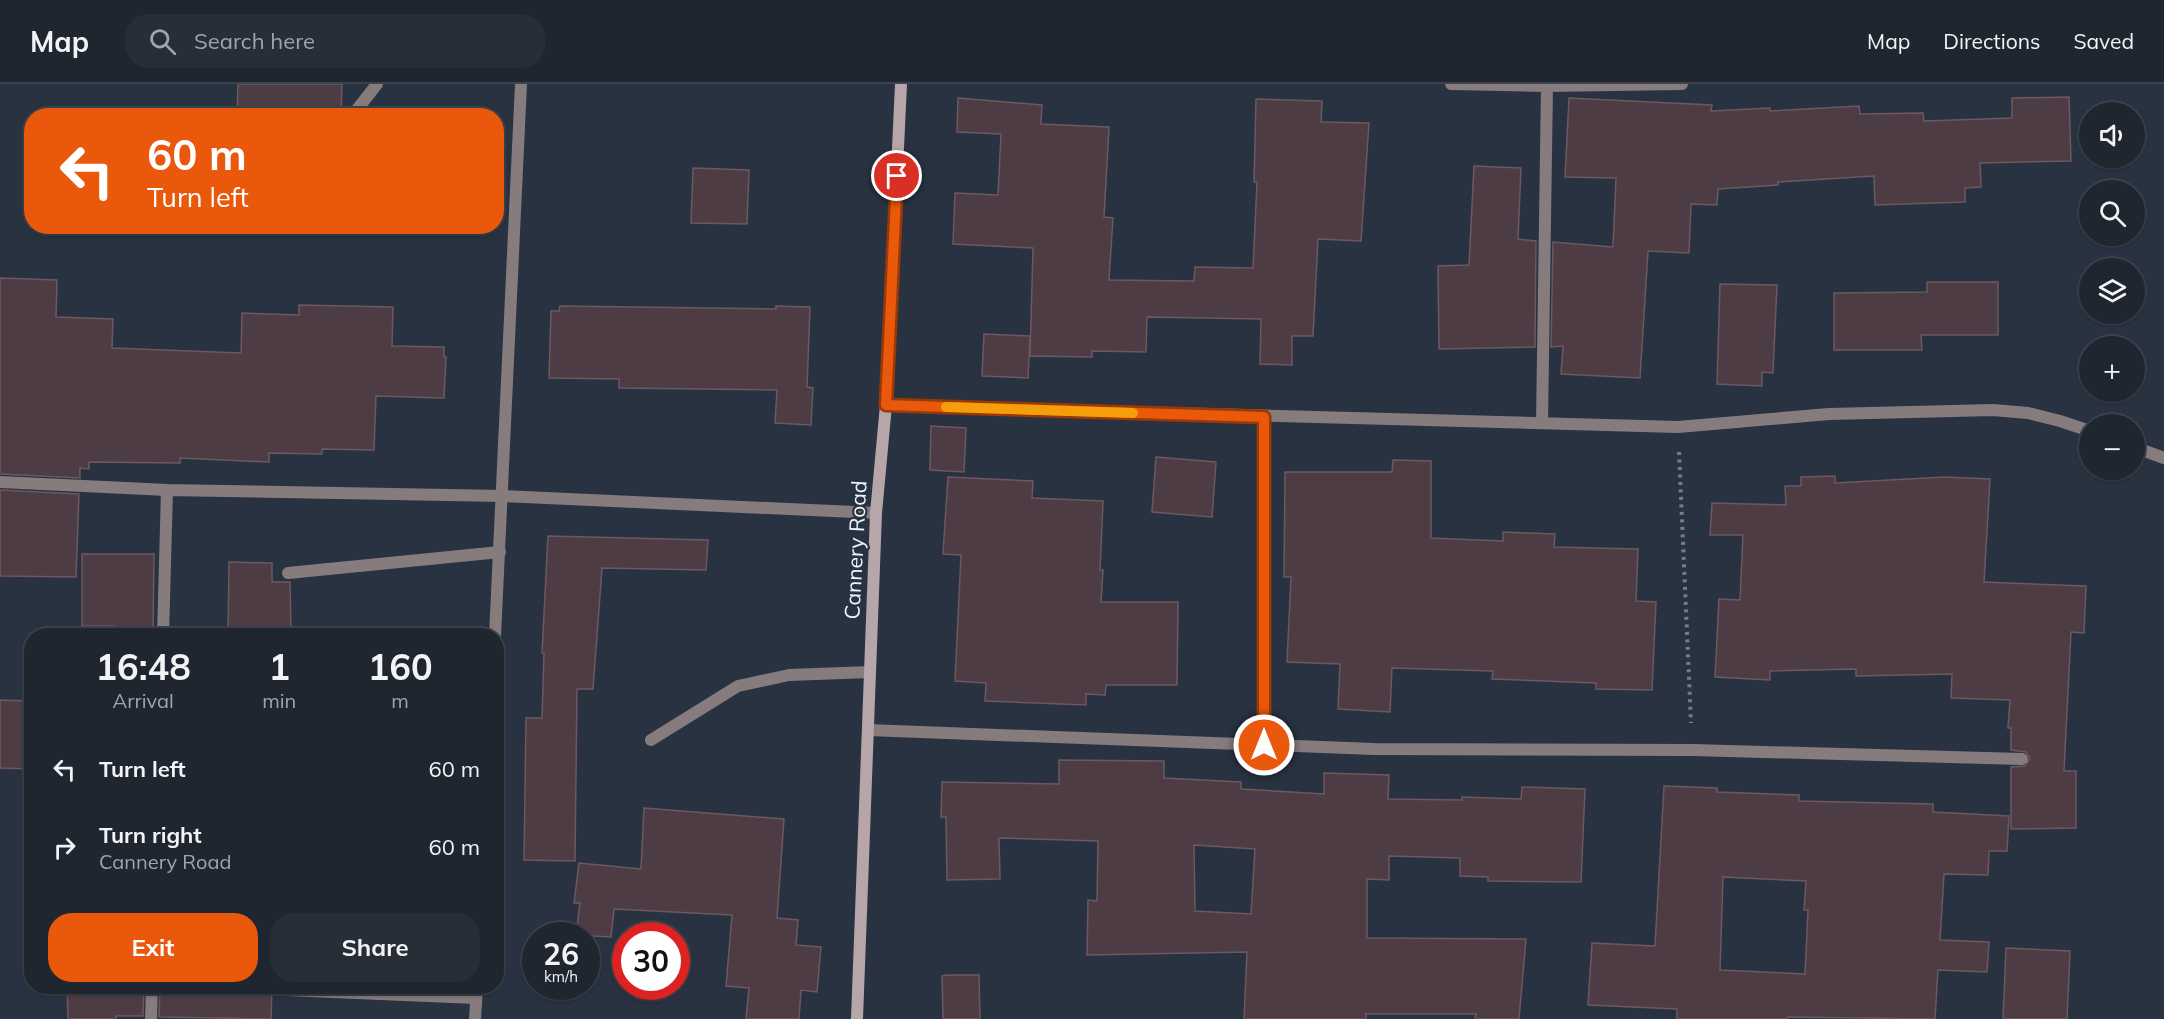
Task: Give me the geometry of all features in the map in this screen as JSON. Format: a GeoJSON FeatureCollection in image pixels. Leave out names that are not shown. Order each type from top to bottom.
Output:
{"type":"FeatureCollection","features":[{"type":"Feature","properties":{"kind":"main road","name":"Cannery Road"},"geometry":{"type":"LineString","coordinates":[[857,1019],[876,513],[886,405],[901,84]]}},
{"type":"Feature","properties":{"kind":"street"},"geometry":{"type":"LineString","coordinates":[[358,108],[377,84]]}},
{"type":"Feature","properties":{"kind":"street"},"geometry":{"type":"LineString","coordinates":[[495,628],[521,84]]}},
{"type":"Feature","properties":{"kind":"street"},"geometry":{"type":"LineString","coordinates":[[1451,84],[1547,86],[1682,84]]}},
{"type":"Feature","properties":{"kind":"street"},"geometry":{"type":"LineString","coordinates":[[1542,423],[1547,86]]}},
{"type":"Feature","properties":{"kind":"street"},"geometry":{"type":"LineString","coordinates":[[886,405],[1678,428],[1829,414],[1993,410],[2028,413],[2079,427]]}},
{"type":"Feature","properties":{"kind":"street"},"geometry":{"type":"LineString","coordinates":[[1264,417],[1264,745]]}},
{"type":"Feature","properties":{"kind":"street"},"geometry":{"type":"LineString","coordinates":[[2145,451],[2164,458]]}},
{"type":"Feature","properties":{"kind":"street"},"geometry":{"type":"LineString","coordinates":[[0,482],[167,490],[503,496],[876,513]]}},
{"type":"Feature","properties":{"kind":"street"},"geometry":{"type":"LineString","coordinates":[[163,628],[167,490]]}},
{"type":"Feature","properties":{"kind":"street"},"geometry":{"type":"LineString","coordinates":[[288,573],[500,552]]}},
{"type":"Feature","properties":{"kind":"street"},"geometry":{"type":"LineString","coordinates":[[651,740],[738,686],[789,675],[870,672]]}},
{"type":"Feature","properties":{"kind":"street"},"geometry":{"type":"LineString","coordinates":[[868,730],[1374,749],[1692,750],[2022,759]]}},
{"type":"Feature","properties":{"kind":"street"},"geometry":{"type":"LineString","coordinates":[[151,1019],[152,994]]}},
{"type":"Feature","properties":{"kind":"street"},"geometry":{"type":"LineString","coordinates":[[475,1019],[477,994]]}},
{"type":"Feature","properties":{"kind":"path"},"geometry":{"type":"LineString","coordinates":[[1678,428],[1692,750]]}},
{"type":"Feature","properties":{"kind":"building"},"geometry":{"type":"Polygon","coordinates":[[[238,84],[342,84],[341,108],[237,108],[238,84]]]}},
{"type":"Feature","properties":{"kind":"building"},"geometry":{"type":"Polygon","coordinates":[[[2069,97],[2071,161],[1980,163],[1981,187],[1965,188],[1965,202],[1875,205],[1874,176],[1778,182],[1778,185],[1718,189],[1717,205],[1691,204],[1689,253],[1648,251],[1640,378],[1561,374],[1563,346],[1551,347],[1553,242],[1613,247],[1616,178],[1565,177],[1569,98],[1712,105],[1711,111],[1770,108],[1770,111],[1859,106],[1860,114],[1923,113],[1924,121],[2012,118],[2012,98],[2069,97]]]}},
{"type":"Feature","properties":{"kind":"building"},"geometry":{"type":"Polygon","coordinates":[[[958,98],[1042,105],[1041,124],[1109,127],[1104,217],[1113,218],[1109,280],[1194,281],[1195,267],[1253,268],[1257,182],[1254,182],[1256,99],[1322,101],[1321,122],[1369,123],[1361,241],[1318,239],[1313,336],[1292,336],[1292,365],[1260,364],[1261,319],[1147,317],[1146,352],[1092,351],[1092,357],[1030,356],[1033,248],[953,244],[955,193],[998,195],[1001,134],[957,132],[958,98]]]}},
{"type":"Feature","properties":{"kind":"building"},"geometry":{"type":"Polygon","coordinates":[[[1474,166],[1521,168],[1518,239],[1536,241],[1535,347],[1439,349],[1438,266],[1469,265],[1474,166]]]}},
{"type":"Feature","properties":{"kind":"building"},"geometry":{"type":"Polygon","coordinates":[[[693,168],[749,170],[747,224],[691,223],[693,168]]]}},
{"type":"Feature","properties":{"kind":"building"},"geometry":{"type":"Polygon","coordinates":[[[0,278],[57,280],[56,317],[113,319],[112,348],[241,353],[242,313],[299,315],[299,305],[393,307],[392,346],[444,347],[444,357],[446,357],[444,398],[376,396],[374,450],[322,449],[322,454],[269,453],[269,462],[180,458],[180,463],[89,462],[89,469],[80,468],[80,478],[0,474],[0,278]]]}},
{"type":"Feature","properties":{"kind":"building"},"geometry":{"type":"Polygon","coordinates":[[[1927,282],[1998,282],[1998,335],[1921,335],[1922,350],[1834,350],[1834,293],[1927,292],[1927,282]]]}},
{"type":"Feature","properties":{"kind":"building"},"geometry":{"type":"Polygon","coordinates":[[[1720,284],[1777,285],[1773,373],[1762,372],[1762,386],[1717,384],[1720,284]]]}},
{"type":"Feature","properties":{"kind":"building"},"geometry":{"type":"Polygon","coordinates":[[[560,306],[776,309],[776,306],[810,307],[807,387],[813,388],[811,425],[775,423],[777,390],[619,388],[619,379],[549,378],[551,311],[559,311],[560,306]]]}},
{"type":"Feature","properties":{"kind":"building"},"geometry":{"type":"Polygon","coordinates":[[[984,334],[1030,336],[1028,378],[982,376],[984,334]]]}},
{"type":"Feature","properties":{"kind":"building"},"geometry":{"type":"Polygon","coordinates":[[[931,426],[966,428],[964,472],[930,470],[931,426]]]}},
{"type":"Feature","properties":{"kind":"building"},"geometry":{"type":"Polygon","coordinates":[[[1156,457],[1216,462],[1212,517],[1152,512],[1156,457]]]}},
{"type":"Feature","properties":{"kind":"building"},"geometry":{"type":"Polygon","coordinates":[[[1393,460],[1431,461],[1431,538],[1503,541],[1503,532],[1555,534],[1554,547],[1638,549],[1636,601],[1656,602],[1652,690],[1596,689],[1596,683],[1492,679],[1493,671],[1392,668],[1390,712],[1338,709],[1340,664],[1287,662],[1291,577],[1284,577],[1285,472],[1392,472],[1393,460]]]}},
{"type":"Feature","properties":{"kind":"building"},"geometry":{"type":"Polygon","coordinates":[[[1835,476],[1835,483],[1945,477],[1990,479],[1984,582],[2086,586],[2084,633],[2071,632],[2064,771],[2076,771],[2076,828],[2011,829],[2011,767],[2025,766],[2030,759],[2026,752],[2011,750],[2011,728],[2008,728],[2010,700],[1951,698],[1952,674],[1856,676],[1856,669],[1770,671],[1770,680],[1715,677],[1719,599],[1740,600],[1743,535],[1710,535],[1712,503],[1786,505],[1785,486],[1801,486],[1801,477],[1835,476]]]}},
{"type":"Feature","properties":{"kind":"building"},"geometry":{"type":"Polygon","coordinates":[[[948,477],[1033,481],[1032,498],[1103,501],[1101,602],[1178,602],[1177,685],[1106,685],[1105,695],[1086,694],[1086,705],[985,701],[986,683],[955,681],[961,555],[943,554],[948,477]]]}},
{"type":"Feature","properties":{"kind":"building"},"geometry":{"type":"Polygon","coordinates":[[[0,490],[79,494],[76,577],[0,576],[0,490]]]}},
{"type":"Feature","properties":{"kind":"building"},"geometry":{"type":"Polygon","coordinates":[[[548,536],[708,540],[706,570],[602,568],[593,689],[577,689],[575,861],[524,860],[526,718],[542,718],[544,653],[542,653],[548,536]]]}},
{"type":"Feature","properties":{"kind":"building"},"geometry":{"type":"Polygon","coordinates":[[[82,554],[154,554],[153,628],[82,626],[82,554]]]}},
{"type":"Feature","properties":{"kind":"building"},"geometry":{"type":"Polygon","coordinates":[[[229,562],[272,563],[272,582],[290,582],[291,628],[228,628],[229,562]]]}},
{"type":"Feature","properties":{"kind":"building"},"geometry":{"type":"Polygon","coordinates":[[[0,700],[24,701],[24,769],[0,768],[0,700]]]}},
{"type":"Feature","properties":{"kind":"building"},"geometry":{"type":"Polygon","coordinates":[[[1059,760],[1164,761],[1164,778],[1241,782],[1241,789],[1324,794],[1324,773],[1389,775],[1388,799],[1462,800],[1462,797],[1521,799],[1522,787],[1585,789],[1581,882],[1488,881],[1488,877],[1460,876],[1460,858],[1389,856],[1389,880],[1367,879],[1367,938],[1526,939],[1519,1019],[1475,1019],[1476,1014],[1366,1014],[1366,1019],[1244,1019],[1247,952],[1087,955],[1088,900],[1097,901],[1098,841],[999,838],[1000,879],[947,880],[946,817],[941,817],[942,782],[1059,784],[1059,760]],[[1194,845],[1195,911],[1251,914],[1255,849],[1194,845]]]}},
{"type":"Feature","properties":{"kind":"building"},"geometry":{"type":"Polygon","coordinates":[[[1664,786],[1717,788],[1717,792],[1799,795],[1799,801],[1933,804],[1933,812],[2009,816],[2007,851],[1989,851],[1988,875],[1944,874],[1940,940],[1989,942],[1987,972],[1938,970],[1935,1019],[1788,1017],[1788,1019],[1677,1019],[1677,1009],[1588,1005],[1592,943],[1655,946],[1664,786]],[[1723,877],[1720,970],[1805,974],[1808,910],[1804,910],[1806,881],[1723,877]]]}},
{"type":"Feature","properties":{"kind":"building"},"geometry":{"type":"Polygon","coordinates":[[[644,808],[784,819],[777,918],[798,920],[796,945],[821,947],[817,992],[801,990],[799,1019],[746,1019],[749,988],[726,986],[732,915],[614,909],[611,937],[600,936],[600,922],[578,922],[580,903],[574,903],[579,863],[641,869],[644,808]]]}},
{"type":"Feature","properties":{"kind":"building"},"geometry":{"type":"Polygon","coordinates":[[[2006,948],[2070,951],[2067,1019],[2003,1019],[2006,948]]]}},
{"type":"Feature","properties":{"kind":"building"},"geometry":{"type":"Polygon","coordinates":[[[979,975],[980,1019],[943,1019],[942,976],[979,975]]]}},
{"type":"Feature","properties":{"kind":"building"},"geometry":{"type":"Polygon","coordinates":[[[67,994],[144,994],[143,1016],[116,1016],[116,1019],[68,1019],[67,994]]]}},
{"type":"Feature","properties":{"kind":"building"},"geometry":{"type":"Polygon","coordinates":[[[160,994],[272,994],[271,1019],[159,1017],[160,994]]]}},
{"type":"Feature","properties":{"kind":"slow traffic"},"geometry":{"type":"LineString","coordinates":[[946,407],[1133,413]]}},
{"type":"Feature","properties":{"kind":"route"},"geometry":{"type":"LineString","coordinates":[[897,176],[886,405],[1264,417],[1264,745]]}}]}
